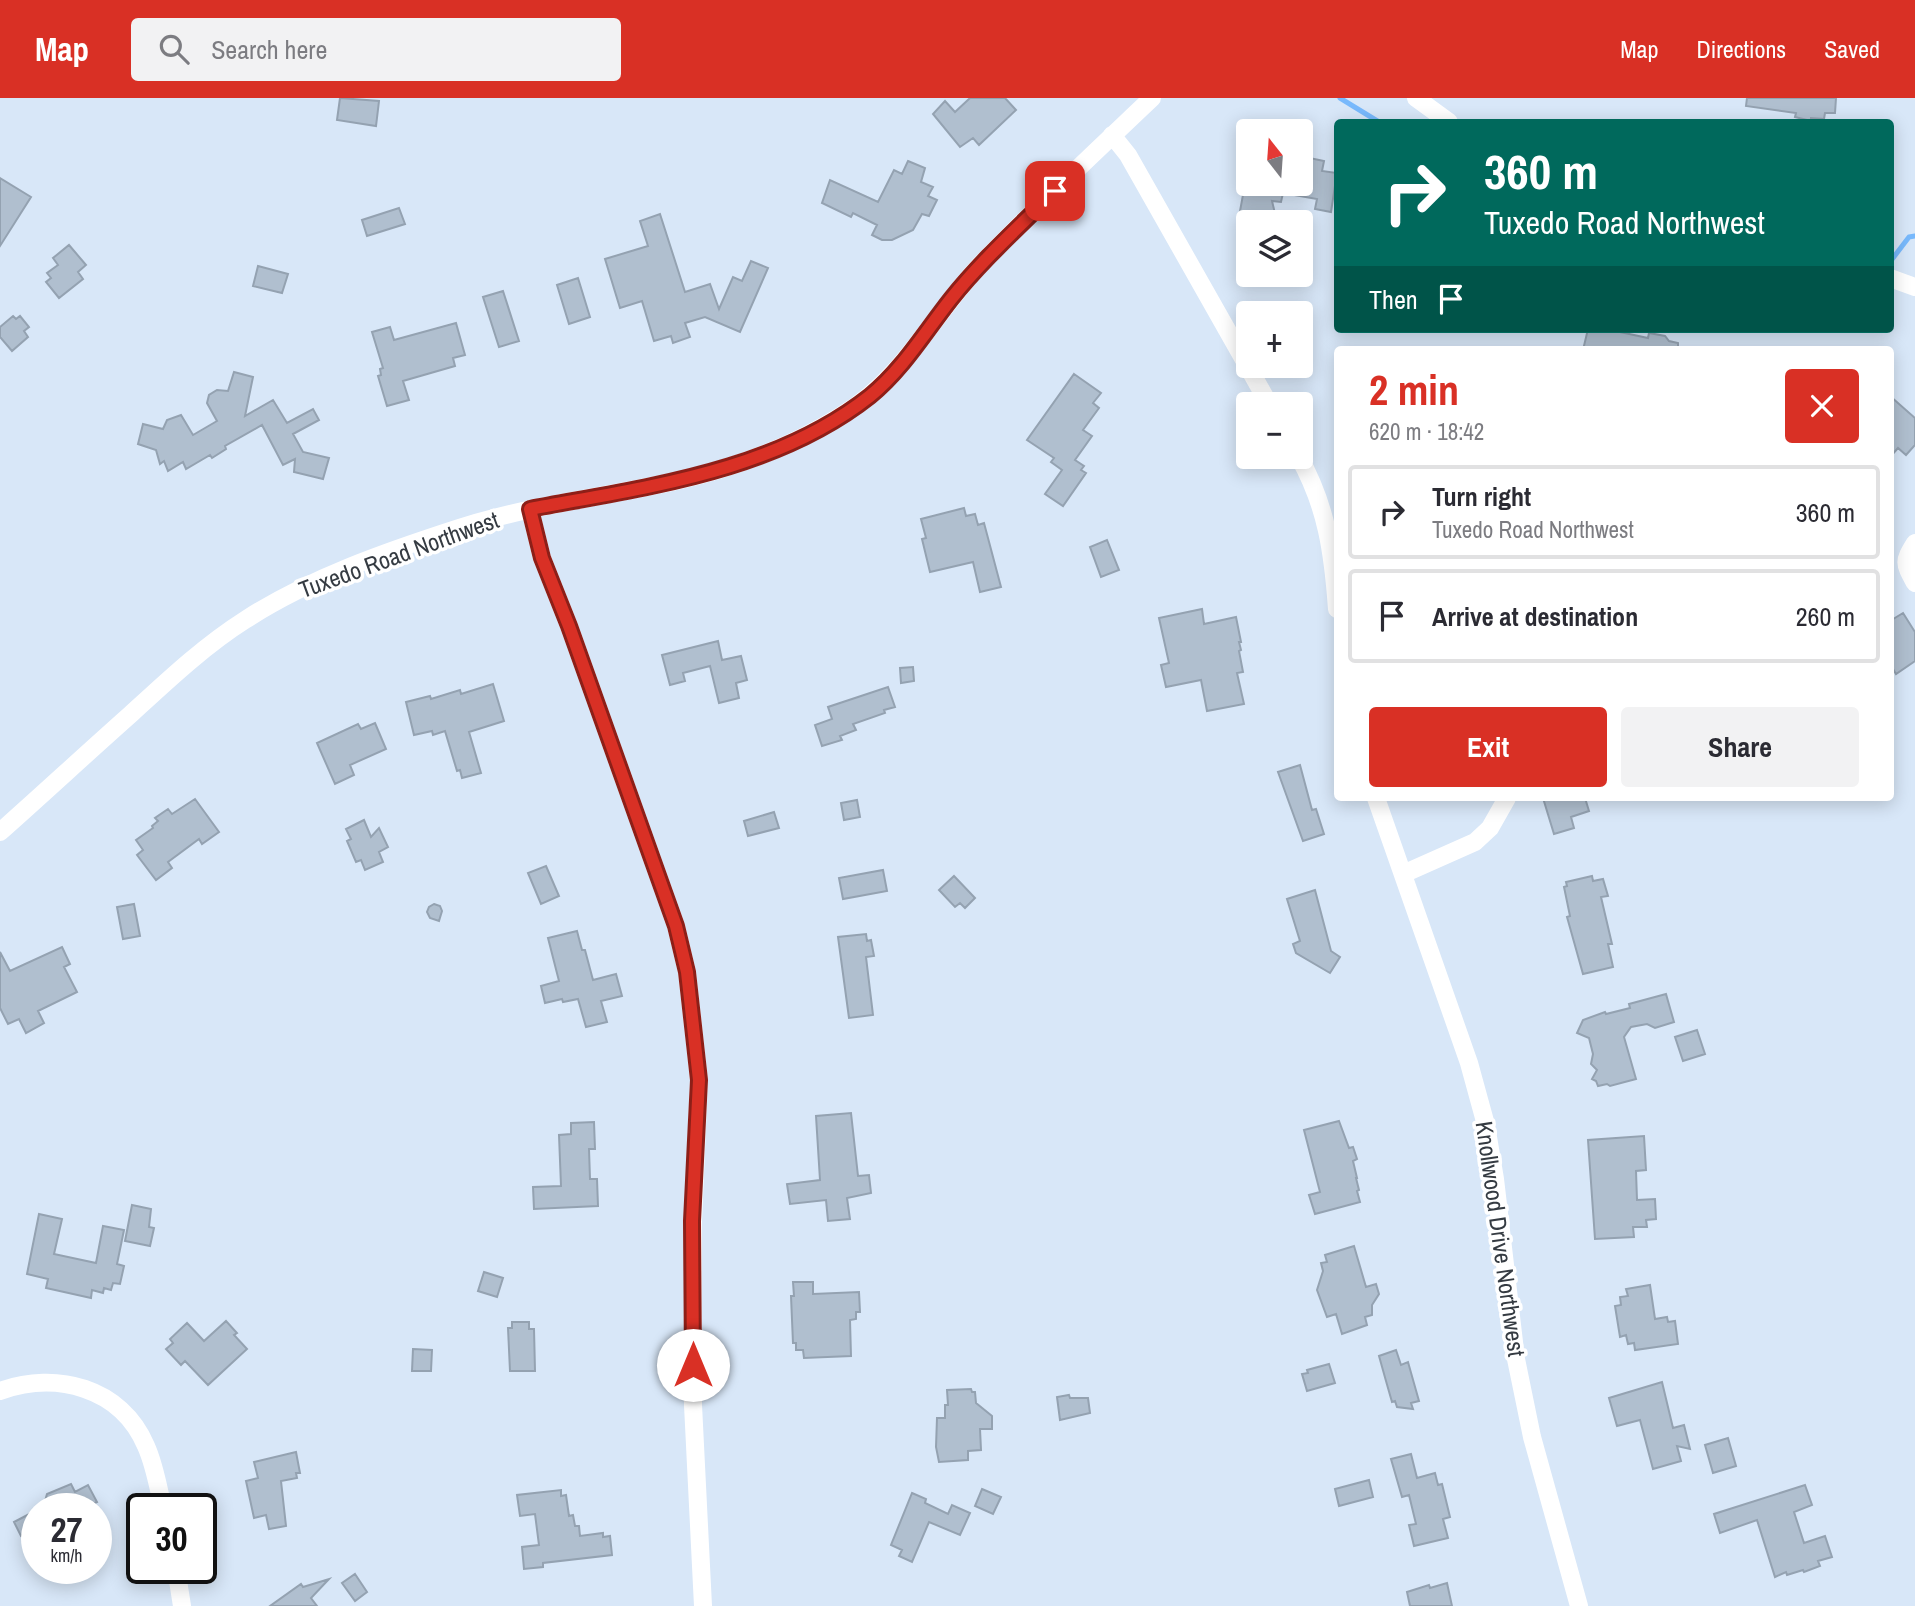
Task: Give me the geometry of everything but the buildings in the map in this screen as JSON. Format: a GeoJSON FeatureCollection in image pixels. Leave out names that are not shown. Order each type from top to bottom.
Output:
{"type":"FeatureCollection","features":[{"type":"Feature","properties":{"kind":"street","name":"Tuxedo Road Northwest"},"geometry":{"type":"LineString","coordinates":[[0,832],[183,667],[245,620],[293,592],[344,569],[460,528],[530,509],[674,482],[726,468],[773,450],[846,413],[871,396],[893,374],[979,266],[1152,98]]}},
{"type":"Feature","properties":{"kind":"street"},"geometry":{"type":"LineString","coordinates":[[1416,98],[1444,119]]}},
{"type":"Feature","properties":{"kind":"street"},"geometry":{"type":"LineString","coordinates":[[1112,135],[1128,155],[1262,392]]}},
{"type":"Feature","properties":{"kind":"street"},"geometry":{"type":"LineString","coordinates":[[1894,279],[1915,287]]}},
{"type":"Feature","properties":{"kind":"street"},"geometry":{"type":"LineString","coordinates":[[1305,469],[1324,512],[1334,569]]}},
{"type":"Feature","properties":{"kind":"street"},"geometry":{"type":"LineString","coordinates":[[530,509],[542,558],[569,626],[676,926],[687,972],[699,1080],[692,1221],[693,1405],[703,1606]]}},
{"type":"Feature","properties":{"kind":"street"},"geometry":{"type":"LineString","coordinates":[[1915,543],[1906,558],[1906,567],[1915,583]]}},
{"type":"Feature","properties":{"kind":"street","name":"Knollwood Drive Northwest"},"geometry":{"type":"LineString","coordinates":[[1377,801],[1469,1063],[1486,1125],[1516,1359],[1532,1437],[1579,1606]]}},
{"type":"Feature","properties":{"kind":"street"},"geometry":{"type":"LineString","coordinates":[[1403,874],[1475,842],[1490,828],[1505,801]]}},
{"type":"Feature","properties":{"kind":"street"},"geometry":{"type":"LineString","coordinates":[[0,1391],[33,1382],[54,1382],[93,1391],[111,1402],[136,1427],[146,1444],[160,1493]]}},
{"type":"Feature","properties":{"kind":"street"},"geometry":{"type":"LineString","coordinates":[[179,1584],[182,1606]]}},
{"type":"Feature","properties":{"kind":"waterway"},"geometry":{"type":"LineString","coordinates":[[1340,98],[1374,119]]}},
{"type":"Feature","properties":{"kind":"waterway"},"geometry":{"type":"LineString","coordinates":[[1894,257],[1909,237],[1915,236]]}},
{"type":"Feature","properties":{"kind":"route"},"geometry":{"type":"LineString","coordinates":[[693,1365],[692,1221],[699,1080],[687,972],[676,926],[569,626],[542,558],[530,509],[674,482],[726,468],[773,450],[846,413],[871,396],[893,374],[979,266],[1055,191]]}}]}
